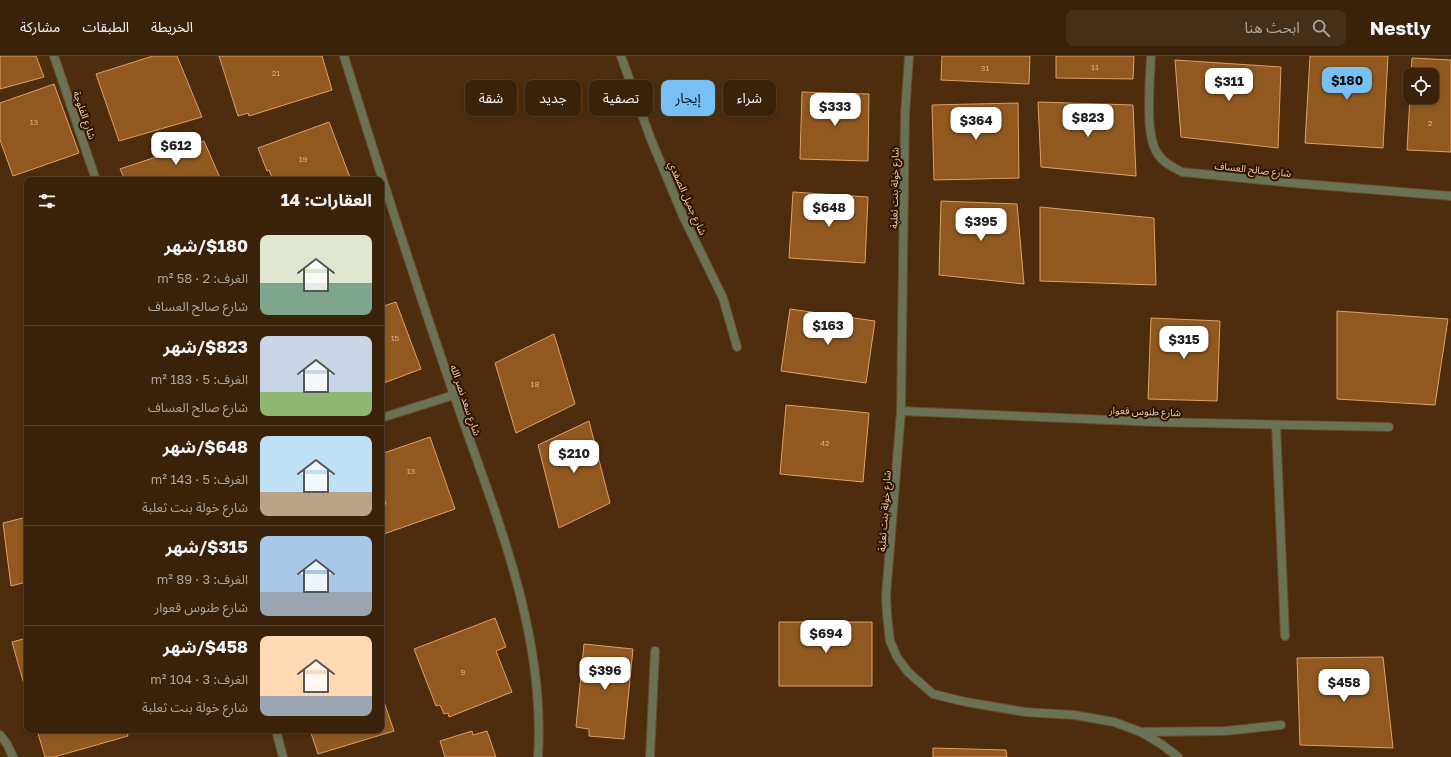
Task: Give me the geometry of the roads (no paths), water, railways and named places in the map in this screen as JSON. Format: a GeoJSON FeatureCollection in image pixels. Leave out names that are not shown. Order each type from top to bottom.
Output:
{"type":"FeatureCollection","features":[{"type":"Feature","properties":{"kind":"street","name":"شارع الفلوجة"},"geometry":{"type":"LineString","coordinates":[[54,56],[95,177]]}},
{"type":"Feature","properties":{"kind":"street","name":"شارع سعد نصر الله"},"geometry":{"type":"LineString","coordinates":[[344,56],[382,177]]}},
{"type":"Feature","properties":{"kind":"street","name":"شارع جميل الصفدي"},"geometry":{"type":"LineString","coordinates":[[621,56],[650,137],[680,208],[723,298],[737,347]]}},
{"type":"Feature","properties":{"kind":"street","name":"شارع خولة بنت ثعلبة"},"geometry":{"type":"LineString","coordinates":[[909,56],[905,114],[901,411],[886,596],[890,641],[897,657],[908,672],[933,694],[966,702],[1025,712],[1074,715],[1114,722],[1141,732],[1178,757]]}},
{"type":"Feature","properties":{"kind":"street","name":"شارع صالح العساف"},"geometry":{"type":"LineString","coordinates":[[1151,56],[1150,92],[1152,140],[1156,151],[1162,160],[1182,172],[1451,196]]}},
{"type":"Feature","properties":{"kind":"street","name":"شارع سعد نصر الله"},"geometry":{"type":"LineString","coordinates":[[384,184],[403,245],[493,508],[510,560],[524,612],[532,647],[536,682],[539,741],[538,757]]}},
{"type":"Feature","properties":{"kind":"street"},"geometry":{"type":"LineString","coordinates":[[384,417],[454,395]]}},
{"type":"Feature","properties":{"kind":"street","name":"شارع طنوس قعوار"},"geometry":{"type":"LineString","coordinates":[[901,411],[1147,422],[1389,427]]}},
{"type":"Feature","properties":{"kind":"street"},"geometry":{"type":"LineString","coordinates":[[1276,425],[1286,636]]}},
{"type":"Feature","properties":{"kind":"street"},"geometry":{"type":"LineString","coordinates":[[650,757],[655,651]]}},
{"type":"Feature","properties":{"kind":"street"},"geometry":{"type":"LineString","coordinates":[[1141,732],[1226,731],[1281,725]]}},
{"type":"Feature","properties":{"kind":"street"},"geometry":{"type":"LineString","coordinates":[[277,733],[282,757]]}},
{"type":"Feature","properties":{"kind":"street"},"geometry":{"type":"LineString","coordinates":[[0,734],[13,757]]}}]}
